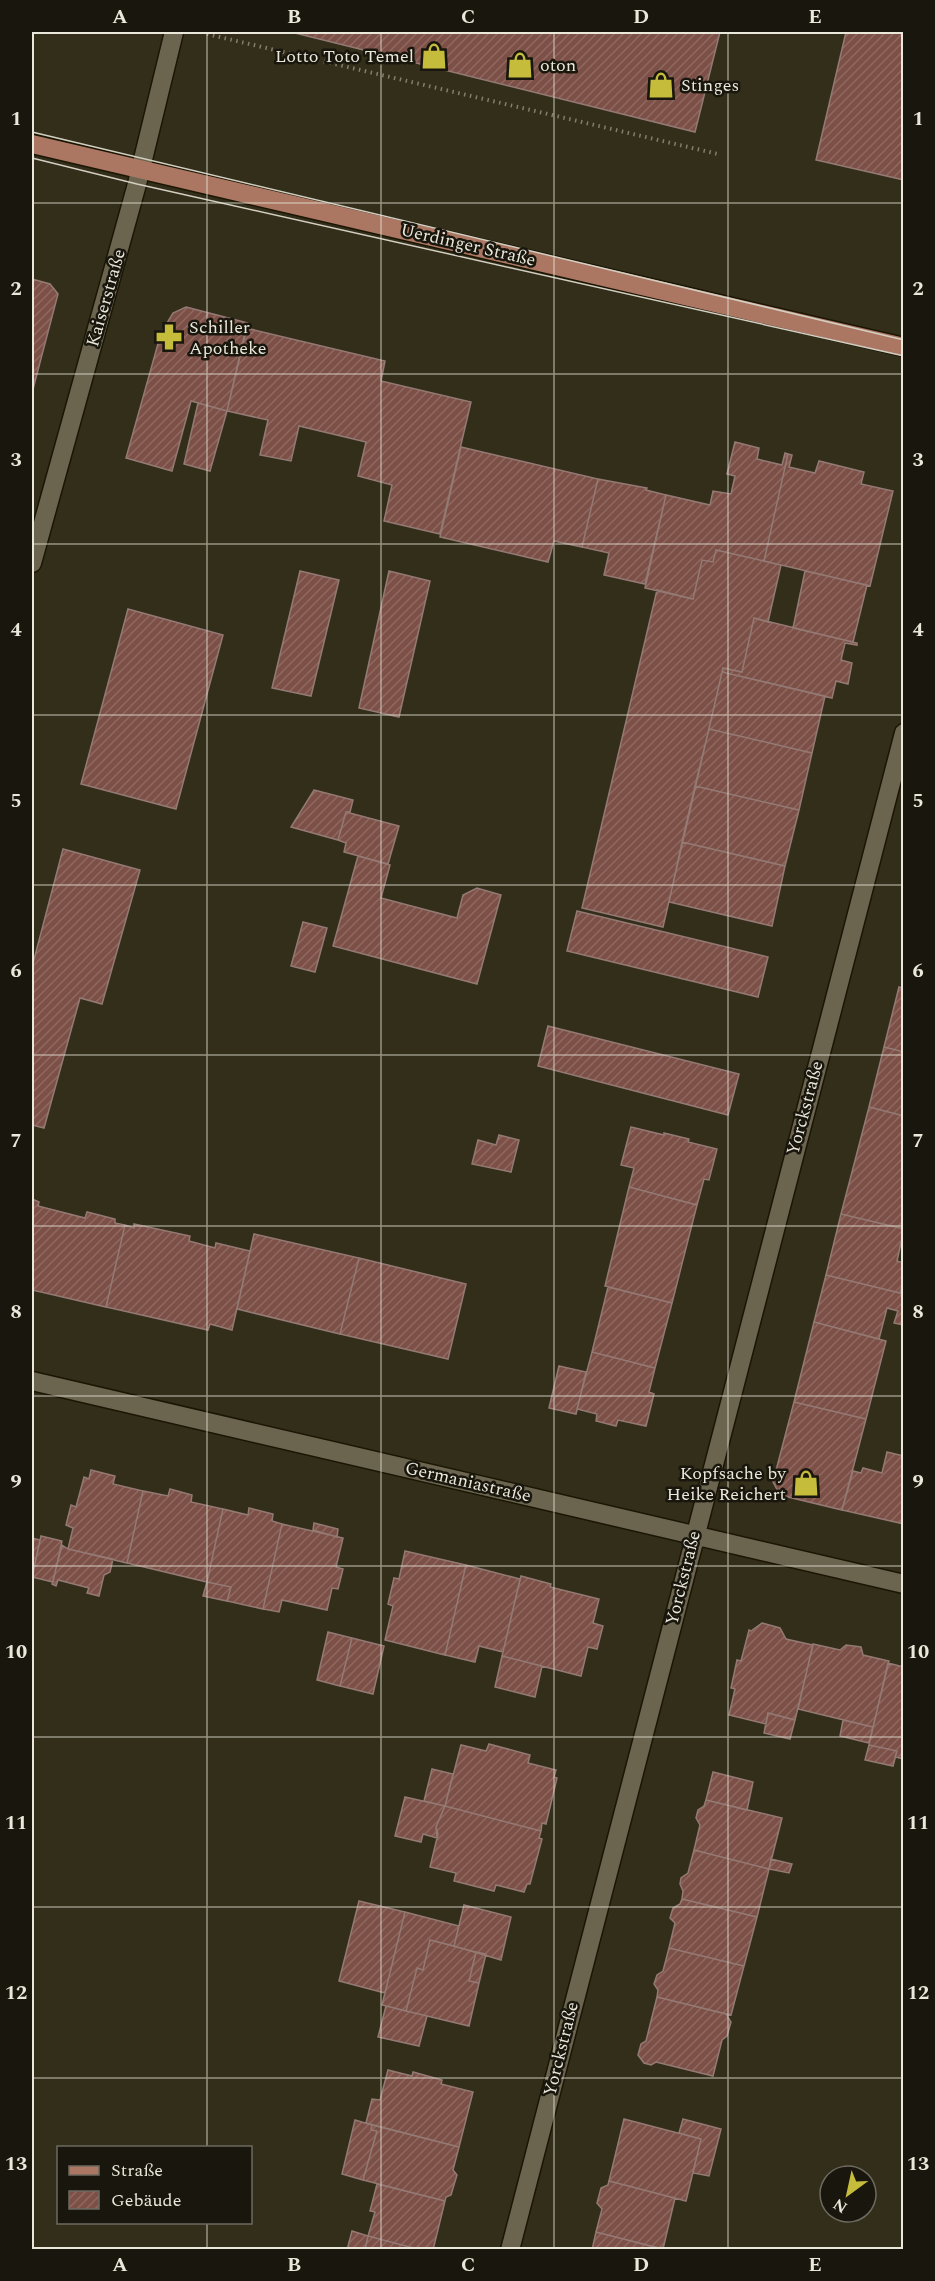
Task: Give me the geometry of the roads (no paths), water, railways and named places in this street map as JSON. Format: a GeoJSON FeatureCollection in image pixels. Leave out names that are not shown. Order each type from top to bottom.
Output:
{"type":"FeatureCollection","features":[{"type":"Feature","properties":{"kind":"main road","name":"Uerdinger Straße"},"geometry":{"type":"LineString","coordinates":[[32,144],[903,347]]}},
{"type":"Feature","properties":{"kind":"street","name":"Kaiserstraße"},"geometry":{"type":"LineString","coordinates":[[32,563],[141,169],[174,32]]}},
{"type":"Feature","properties":{"kind":"street","name":"Yorckstraße"},"geometry":{"type":"LineString","coordinates":[[510,2250],[903,733]]}},
{"type":"Feature","properties":{"kind":"street","name":"Germaniastraße"},"geometry":{"type":"LineString","coordinates":[[32,1381],[903,1584]]}},
{"type":"Feature","properties":{"kind":"tram line"},"geometry":{"type":"LineString","coordinates":[[32,132],[904,340]]}},
{"type":"Feature","properties":{"kind":"tram line"},"geometry":{"type":"LineString","coordinates":[[32,158],[137,184],[904,356]]}},
{"type":"Feature","properties":{"kind":"place","name":"Lotto Toto Temel"},"geometry":{"type":"Point","coordinates":[434,56]}},
{"type":"Feature","properties":{"kind":"place","name":"oton"},"geometry":{"type":"Point","coordinates":[520,65]}},
{"type":"Feature","properties":{"kind":"place","name":"Stinges"},"geometry":{"type":"Point","coordinates":[661,85]}},
{"type":"Feature","properties":{"kind":"place","name":"Schiller Apotheke"},"geometry":{"type":"Point","coordinates":[169,337]}},
{"type":"Feature","properties":{"kind":"place","name":"Kopfsache by Heike Reichert"},"geometry":{"type":"Point","coordinates":[806,1483]}}]}
